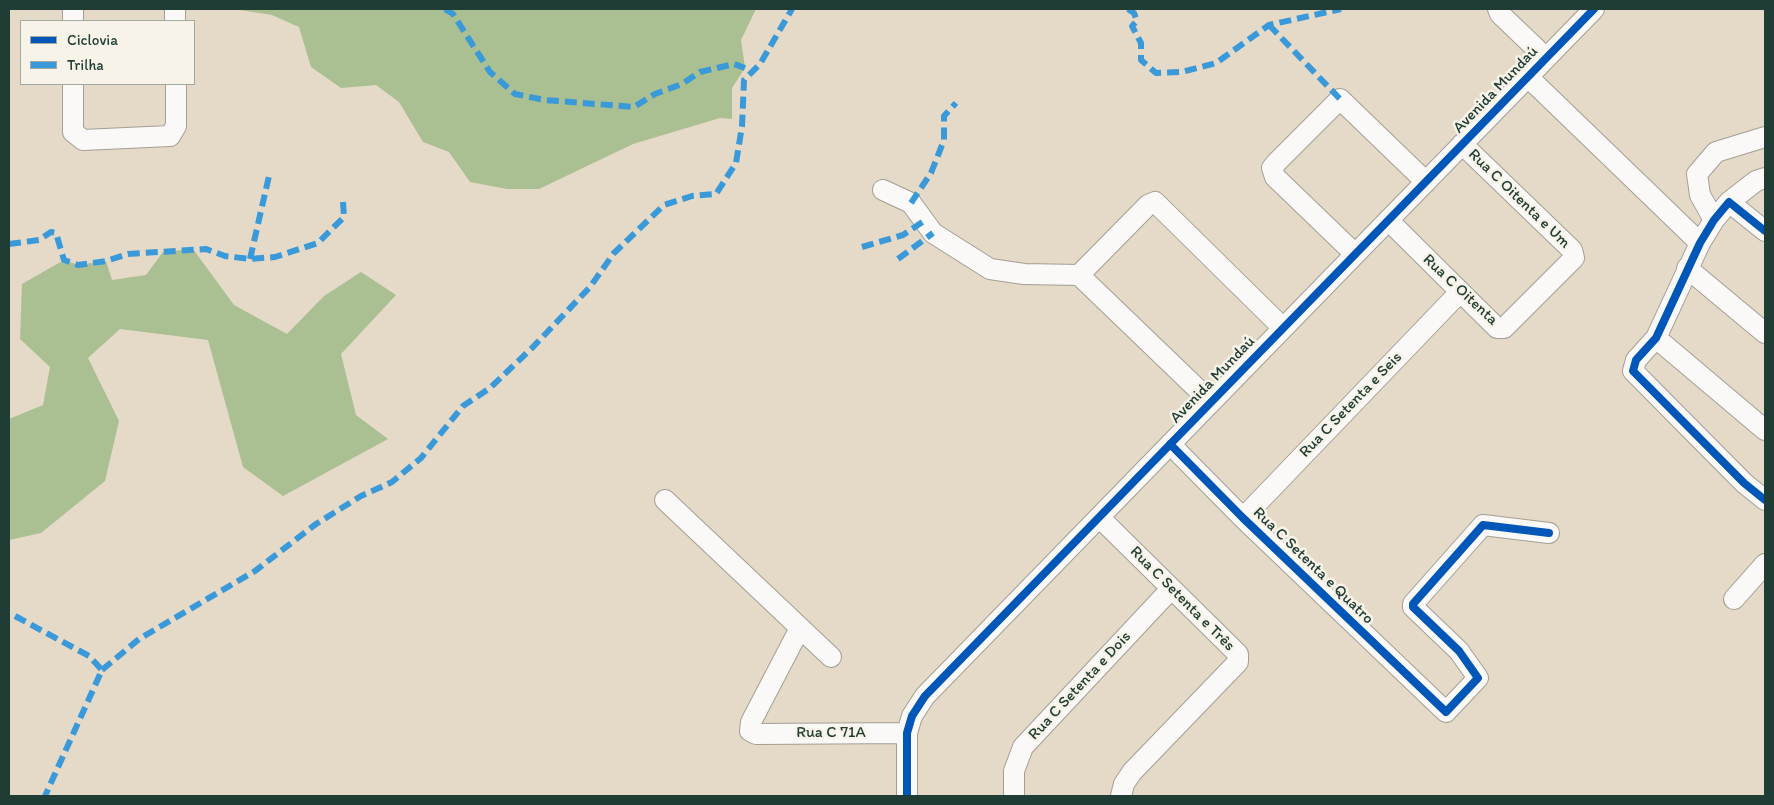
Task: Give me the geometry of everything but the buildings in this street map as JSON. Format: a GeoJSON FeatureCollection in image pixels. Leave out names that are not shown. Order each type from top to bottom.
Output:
{"type":"FeatureCollection","features":[{"type":"Feature","properties":{"kind":"street"},"geometry":{"type":"LineString","coordinates":[[1498,9],[1500,14],[1546,58]]}},
{"type":"Feature","properties":{"kind":"street","name":"Avenida Mundaú"},"geometry":{"type":"LineString","coordinates":[[906,796],[906,733],[912,716],[925,696],[1594,9]]}},
{"type":"Feature","properties":{"kind":"street"},"geometry":{"type":"LineString","coordinates":[[1528,77],[1700,243]]}},
{"type":"Feature","properties":{"kind":"street"},"geometry":{"type":"LineString","coordinates":[[73,85],[73,132],[83,140],[170,136],[173,134],[176,126],[176,85]]}},
{"type":"Feature","properties":{"kind":"street"},"geometry":{"type":"LineString","coordinates":[[1355,254],[1275,177],[1272,168],[1276,163],[1340,100],[1426,182]]}},
{"type":"Feature","properties":{"kind":"street"},"geometry":{"type":"LineString","coordinates":[[1714,220],[1700,195],[1697,174],[1716,152],[1765,137]]}},
{"type":"Feature","properties":{"kind":"street","name":"Rua C Oitenta e Um"},"geometry":{"type":"LineString","coordinates":[[1462,144],[1575,255]]}},
{"type":"Feature","properties":{"kind":"street"},"geometry":{"type":"LineString","coordinates":[[1765,178],[1756,181],[1730,202],[1714,220],[1687,268],[1656,338],[1636,360],[1633,371],[1744,483],[1765,500]]}},
{"type":"Feature","properties":{"kind":"street"},"geometry":{"type":"LineString","coordinates":[[883,190],[911,202],[933,233],[990,269],[1024,274],[1079,275],[1211,402]]}},
{"type":"Feature","properties":{"kind":"street"},"geometry":{"type":"LineString","coordinates":[[1079,275],[1148,205],[1155,202],[1284,328]]}},
{"type":"Feature","properties":{"kind":"street"},"geometry":{"type":"LineString","coordinates":[[1730,202],[1765,231]]}},
{"type":"Feature","properties":{"kind":"street","name":"Rua C Oitenta"},"geometry":{"type":"LineString","coordinates":[[1388,220],[1497,328],[1504,328],[1575,255]]}},
{"type":"Feature","properties":{"kind":"street"},"geometry":{"type":"LineString","coordinates":[[1687,268],[1765,333]]}},
{"type":"Feature","properties":{"kind":"street","name":"Rua C Setenta e Seis"},"geometry":{"type":"LineString","coordinates":[[1243,518],[1460,292]]}},
{"type":"Feature","properties":{"kind":"street"},"geometry":{"type":"LineString","coordinates":[[1656,338],[1765,430]]}},
{"type":"Feature","properties":{"kind":"street","name":"Rua C Setenta e Quatro"},"geometry":{"type":"LineString","coordinates":[[1170,444],[1243,518],[1446,712],[1478,678],[1460,651],[1413,607],[1413,604],[1483,525],[1549,533]]}},
{"type":"Feature","properties":{"kind":"street"},"geometry":{"type":"LineString","coordinates":[[665,500],[830,657]]}},
{"type":"Feature","properties":{"kind":"street","name":"Rua C Setenta e Três"},"geometry":{"type":"LineString","coordinates":[[1099,517],[1240,658],[1132,772],[1124,784],[1121,796]]}},
{"type":"Feature","properties":{"kind":"street"},"geometry":{"type":"LineString","coordinates":[[1734,599],[1765,564]]}},
{"type":"Feature","properties":{"kind":"street","name":"Rua C Setenta e Dois"},"geometry":{"type":"LineString","coordinates":[[1014,796],[1014,771],[1023,747],[1172,589]]}},
{"type":"Feature","properties":{"kind":"street","name":"Rua C 71A"},"geometry":{"type":"LineString","coordinates":[[800,628],[751,722],[750,731],[756,734],[906,733]]}},
{"type":"Feature","properties":{"kind":"green space"},"geometry":{"type":"Polygon","coordinates":[[[234,9],[756,9],[741,40],[745,68],[732,88],[732,119],[720,118],[633,144],[539,189],[507,189],[470,182],[449,152],[423,142],[399,102],[376,85],[341,88],[311,67],[299,27],[272,15],[234,9]]]}},
{"type":"Feature","properties":{"kind":"green space"},"geometry":{"type":"Polygon","coordinates":[[[193,249],[234,305],[287,334],[324,296],[361,272],[396,295],[341,354],[356,415],[388,439],[283,496],[243,467],[208,340],[120,329],[88,358],[119,421],[105,481],[41,533],[9,540],[9,419],[43,405],[50,367],[20,339],[22,284],[64,260],[78,265],[106,261],[112,280],[146,275],[163,252],[193,249]]]}},
{"type":"Feature","properties":{"kind":"marked path"},"geometry":{"type":"LineString","coordinates":[[445,9],[453,14],[490,72],[515,94],[545,100],[634,107],[655,94],[682,84],[700,72],[734,64],[745,68]]}},
{"type":"Feature","properties":{"kind":"marked path"},"geometry":{"type":"LineString","coordinates":[[102,670],[139,639],[255,571],[316,524],[361,496],[392,482],[421,458],[463,406],[490,388],[533,347],[590,287],[614,253],[664,205],[692,196],[716,194],[736,163],[742,126],[744,80],[760,64],[792,9]]}},
{"type":"Feature","properties":{"kind":"marked path"},"geometry":{"type":"LineString","coordinates":[[1128,9],[1134,13],[1137,21],[1132,26],[1141,43],[1141,60],[1156,73],[1182,72],[1216,63],[1269,25],[1341,9]]}},
{"type":"Feature","properties":{"kind":"marked path"},"geometry":{"type":"LineString","coordinates":[[1269,25],[1340,99]]}},
{"type":"Feature","properties":{"kind":"marked path"},"geometry":{"type":"LineString","coordinates":[[911,203],[931,173],[944,140],[944,116],[956,103]]}},
{"type":"Feature","properties":{"kind":"marked path"},"geometry":{"type":"LineString","coordinates":[[250,259],[269,176]]}},
{"type":"Feature","properties":{"kind":"marked path"},"geometry":{"type":"LineString","coordinates":[[9,244],[39,240],[51,232],[56,233],[64,260],[78,265],[106,261],[128,254],[206,249],[225,256],[250,259],[275,257],[318,243],[344,217],[343,202]]}},
{"type":"Feature","properties":{"kind":"marked path"},"geometry":{"type":"LineString","coordinates":[[862,247],[903,235],[924,221]]}},
{"type":"Feature","properties":{"kind":"marked path"},"geometry":{"type":"LineString","coordinates":[[898,259],[933,233]]}},
{"type":"Feature","properties":{"kind":"marked path"},"geometry":{"type":"LineString","coordinates":[[15,616],[89,656],[102,670],[45,796]]}},
{"type":"Feature","properties":{"kind":"cycle path"},"geometry":{"type":"LineString","coordinates":[[907,796],[907,733],[912,716],[925,696],[1594,9]]}},
{"type":"Feature","properties":{"kind":"cycle path"},"geometry":{"type":"LineString","coordinates":[[1765,231],[1729,202],[1714,220],[1700,243],[1656,338],[1636,360],[1633,371],[1744,483],[1765,500]]}},
{"type":"Feature","properties":{"kind":"cycle path"},"geometry":{"type":"LineString","coordinates":[[1170,444],[1243,518],[1446,712],[1478,678],[1459,651],[1413,607],[1413,604],[1483,525],[1549,533]]}}]}
